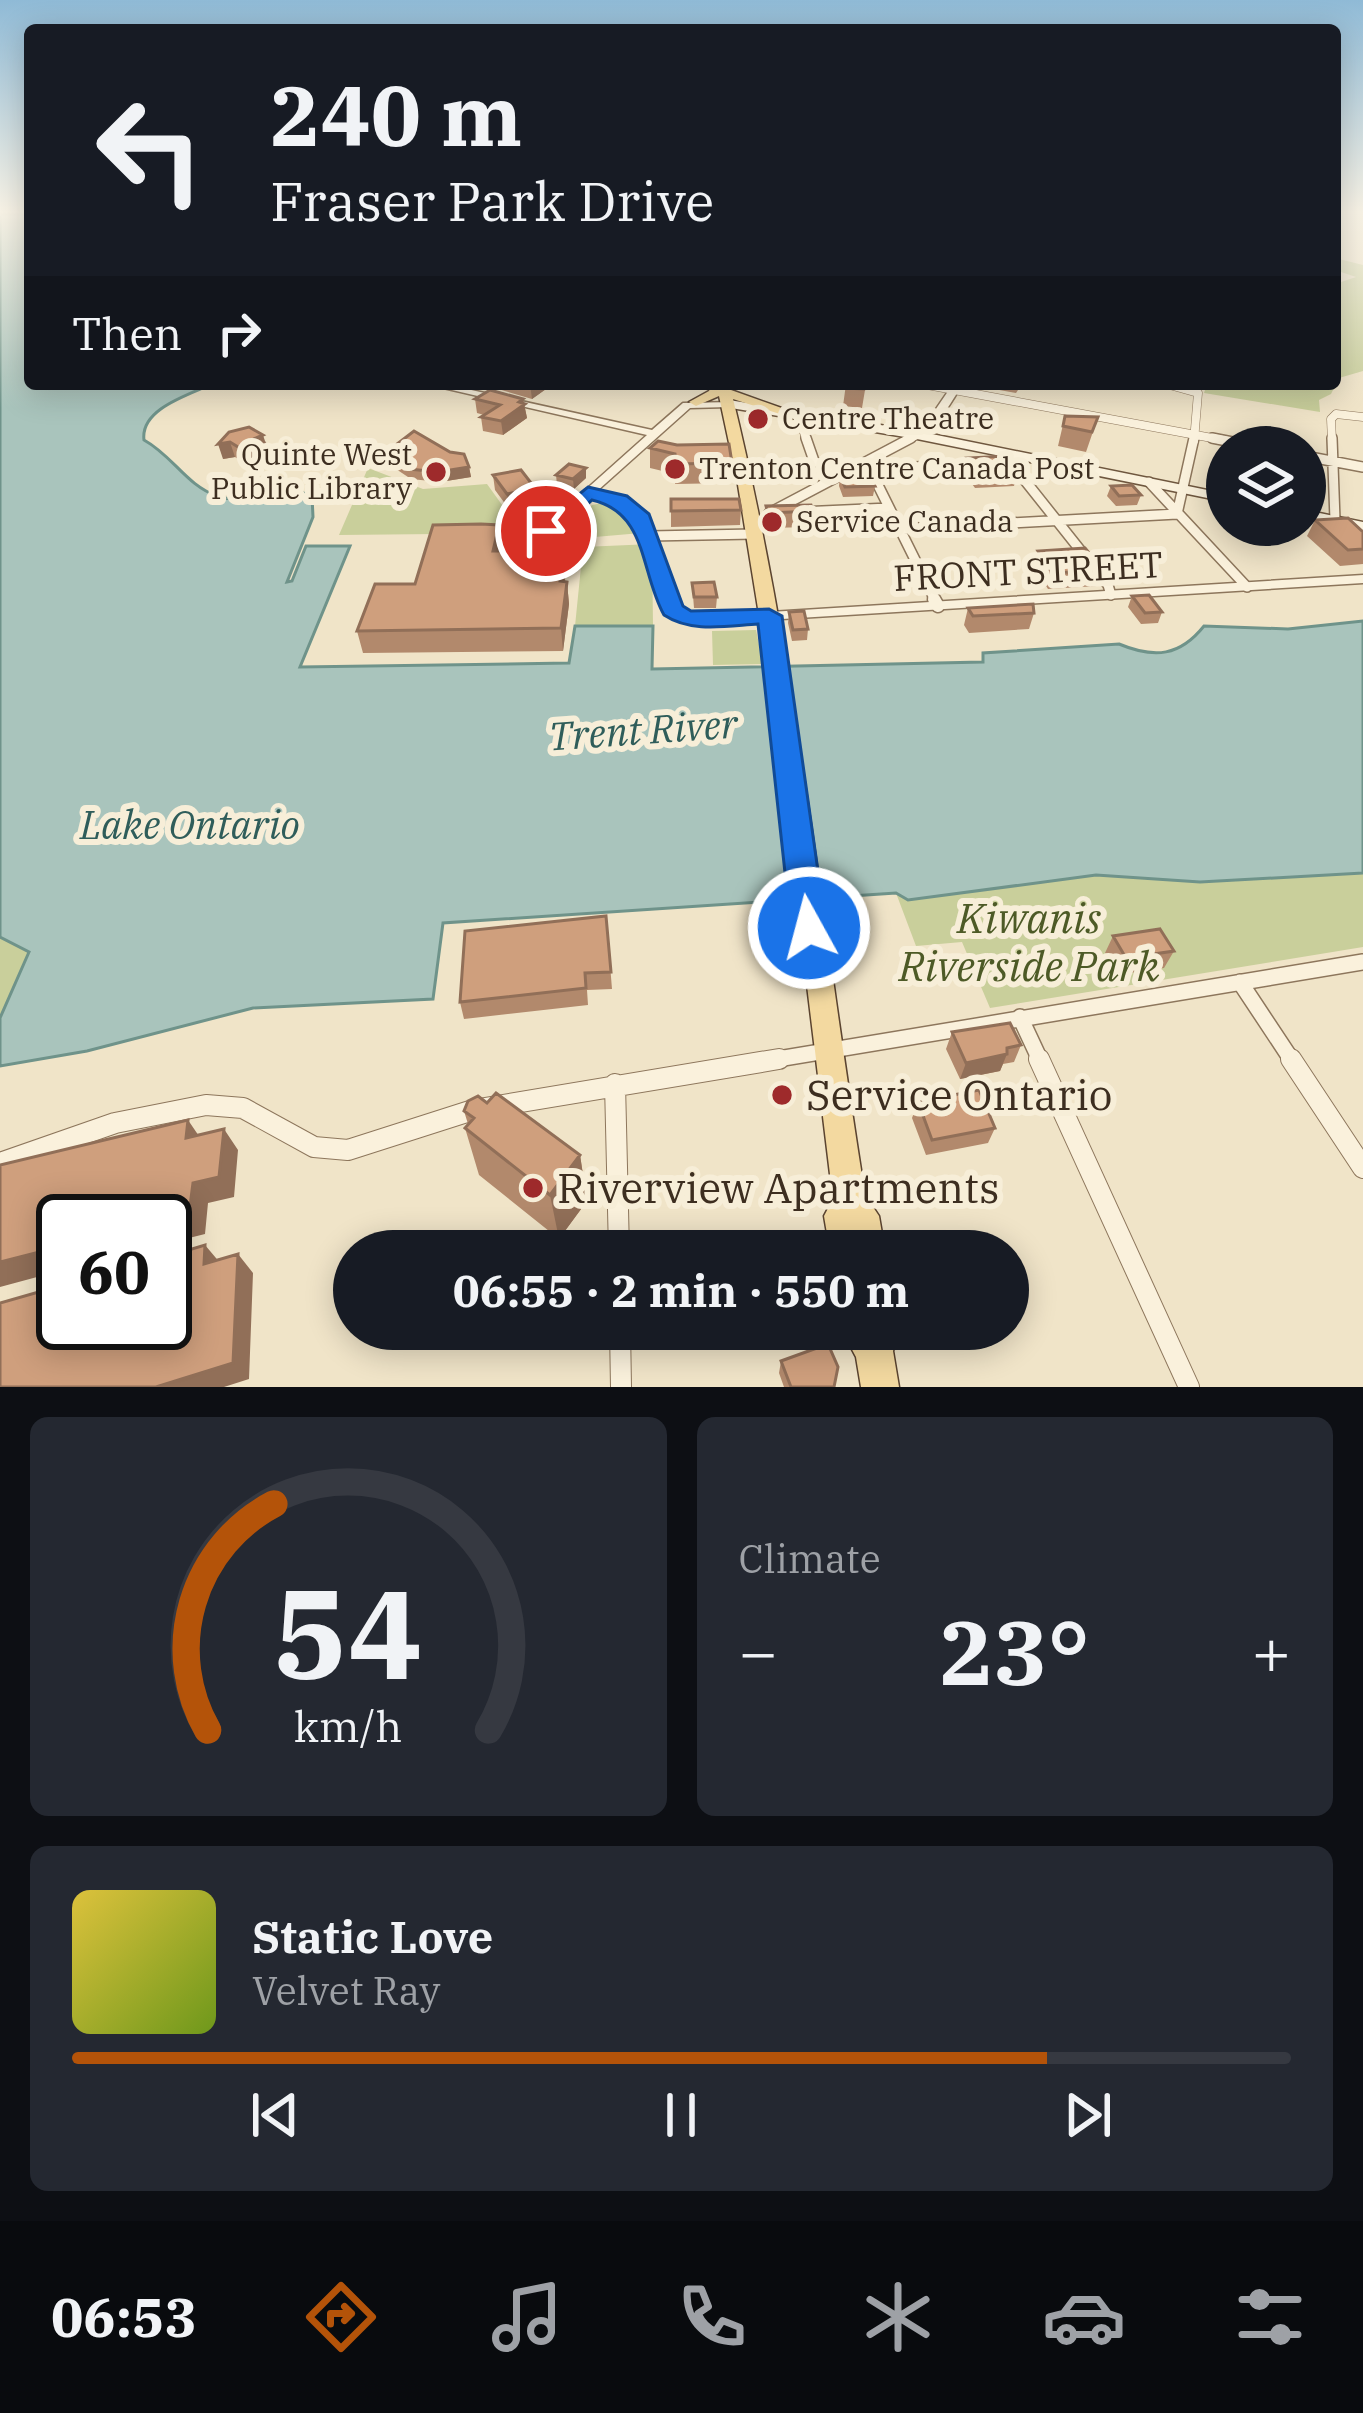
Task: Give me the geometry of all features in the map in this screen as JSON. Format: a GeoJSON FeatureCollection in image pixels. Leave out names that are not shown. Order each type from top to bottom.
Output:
{"type":"FeatureCollection","features":[{"type":"Feature","properties":{"kind":"main road"},"geometry":{"type":"LineString","coordinates":[[696,402],[724,391],[790,412],[992,450]]}},
{"type":"Feature","properties":{"kind":"main road"},"geometry":{"type":"LineString","coordinates":[[724,391],[758,520],[825,1048],[850,1203],[862,1216],[864,1230]]}},
{"type":"Feature","properties":{"kind":"main road"},"geometry":{"type":"LineString","coordinates":[[931,424],[940,433],[1012,458],[1206,494]]}},
{"type":"Feature","properties":{"kind":"main road"},"geometry":{"type":"LineString","coordinates":[[1326,518],[1363,526]]}},
{"type":"Feature","properties":{"kind":"main road"},"geometry":{"type":"LineString","coordinates":[[843,1230],[841,1216],[850,1203]]}},
{"type":"Feature","properties":{"kind":"street"},"geometry":{"type":"LineString","coordinates":[[458,390],[653,434]]}},
{"type":"Feature","properties":{"kind":"street"},"geometry":{"type":"LineString","coordinates":[[758,520],[866,467],[917,435],[931,424],[954,390]]}},
{"type":"Feature","properties":{"kind":"street"},"geometry":{"type":"LineString","coordinates":[[971,390],[1206,437]]}},
{"type":"Feature","properties":{"kind":"street"},"geometry":{"type":"LineString","coordinates":[[1177,514],[1195,435],[1198,393],[1187,390]]}},
{"type":"Feature","properties":{"kind":"street"},"geometry":{"type":"LineString","coordinates":[[546,531],[653,434],[696,402]]}},
{"type":"Feature","properties":{"kind":"street"},"geometry":{"type":"LineString","coordinates":[[790,412],[820,467],[843,475]]}},
{"type":"Feature","properties":{"kind":"street"},"geometry":{"type":"LineString","coordinates":[[1335,520],[1331,418],[1336,414],[1363,417]]}},
{"type":"Feature","properties":{"kind":"street"},"geometry":{"type":"LineString","coordinates":[[866,467],[1012,458],[1108,585],[1111,596]]}},
{"type":"Feature","properties":{"kind":"street"},"geometry":{"type":"LineString","coordinates":[[1326,460],[1363,467]]}},
{"type":"Feature","properties":{"kind":"street"},"geometry":{"type":"LineString","coordinates":[[866,467],[938,606]]}},
{"type":"Feature","properties":{"kind":"street"},"geometry":{"type":"LineString","coordinates":[[1149,482],[1247,587]]}},
{"type":"Feature","properties":{"kind":"street"},"geometry":{"type":"LineString","coordinates":[[593,489],[619,500],[642,519],[650,536],[889,508]]}},
{"type":"Feature","properties":{"kind":"street"},"geometry":{"type":"LineString","coordinates":[[899,529],[1177,514]]}},
{"type":"Feature","properties":{"kind":"street","name":"FRONT STREET"},"geometry":{"type":"LineString","coordinates":[[650,536],[672,609],[684,617],[769,616],[1363,579]]}},
{"type":"Feature","properties":{"kind":"street"},"geometry":{"type":"LineString","coordinates":[[0,1163],[129,1120],[210,1105],[238,1106],[320,1150],[356,1150],[473,1110],[1363,962]]}},
{"type":"Feature","properties":{"kind":"street"},"geometry":{"type":"LineString","coordinates":[[1240,982],[1363,1168]]}},
{"type":"Feature","properties":{"kind":"street"},"geometry":{"type":"LineString","coordinates":[[1020,1017],[1189,1387]]}},
{"type":"Feature","properties":{"kind":"street"},"geometry":{"type":"LineString","coordinates":[[615,1084],[618,1230]]}},
{"type":"Feature","properties":{"kind":"street"},"geometry":{"type":"LineString","coordinates":[[621,1350],[622,1387]]}},
{"type":"Feature","properties":{"kind":"green space"},"geometry":{"type":"Polygon","coordinates":[[[1363,279],[1363,371],[1341,377],[1341,282],[1363,279]]]}},
{"type":"Feature","properties":{"kind":"green space"},"geometry":{"type":"Polygon","coordinates":[[[1333,390],[1319,400],[1320,412],[1204,393],[1333,390]]]}},
{"type":"Feature","properties":{"kind":"green space"},"geometry":{"type":"Polygon","coordinates":[[[368,468],[423,489],[487,484],[513,520],[533,519],[533,533],[339,535],[368,468]]]}},
{"type":"Feature","properties":{"kind":"green space"},"geometry":{"type":"Polygon","coordinates":[[[592,505],[619,506],[641,533],[572,539],[566,535],[564,528],[592,505]]]}},
{"type":"Feature","properties":{"kind":"green space"},"geometry":{"type":"Polygon","coordinates":[[[652,544],[653,626],[575,626],[583,547],[652,544]]]}},
{"type":"Feature","properties":{"kind":"green space"},"geometry":{"type":"Polygon","coordinates":[[[756,630],[763,664],[713,665],[712,631],[756,630]]]}},
{"type":"Feature","properties":{"kind":"green space","name":"Kiwanis Riverside Park"},"geometry":{"type":"Polygon","coordinates":[[[1363,873],[1363,947],[990,1008],[962,942],[916,946],[896,893],[908,900],[1096,875],[1200,882],[1363,873]]]}},
{"type":"Feature","properties":{"kind":"green space"},"geometry":{"type":"Polygon","coordinates":[[[0,937],[29,951],[0,1018],[0,937]]]}},
{"type":"Feature","properties":{"kind":"water","name":"Lake Ontario"},"geometry":{"type":"Polygon","coordinates":[[[0,279],[24,279],[24,390],[198,390],[157,412],[145,429],[144,440],[217,496],[241,499],[288,491],[312,496],[313,517],[287,582],[292,581],[306,546],[350,546],[300,667],[569,663],[575,626],[653,626],[652,669],[983,662],[983,653],[1119,644],[1155,653],[1186,644],[1204,626],[1288,629],[1363,621],[1363,873],[1200,882],[1096,875],[908,900],[896,893],[443,923],[433,999],[253,1008],[87,1051],[0,1066],[0,1018],[29,952],[0,937],[0,279]]]}},
{"type":"Feature","properties":{"kind":"building"},"geometry":{"type":"Polygon","coordinates":[[[490,390],[523,399],[519,402],[525,404],[501,421],[481,417],[500,405],[475,399],[490,390]]]}},
{"type":"Feature","properties":{"kind":"building"},"geometry":{"type":"Polygon","coordinates":[[[1065,416],[1098,417],[1092,432],[1063,426],[1065,416]]]}},
{"type":"Feature","properties":{"kind":"building"},"geometry":{"type":"Polygon","coordinates":[[[249,427],[263,435],[256,438],[263,442],[243,450],[230,442],[218,444],[229,432],[249,427]]]}},
{"type":"Feature","properties":{"kind":"building"},"geometry":{"type":"Polygon","coordinates":[[[414,431],[450,452],[464,454],[469,467],[438,472],[409,469],[394,459],[392,448],[414,431]]]}},
{"type":"Feature","properties":{"kind":"building"},"geometry":{"type":"Polygon","coordinates":[[[658,441],[729,444],[732,463],[675,464],[675,454],[650,448],[658,441]]]}},
{"type":"Feature","properties":{"kind":"building"},"geometry":{"type":"Polygon","coordinates":[[[1007,456],[1018,470],[978,473],[967,458],[1007,456]]]}},
{"type":"Feature","properties":{"kind":"building"},"geometry":{"type":"Polygon","coordinates":[[[569,464],[586,468],[573,479],[556,475],[569,464]]]}},
{"type":"Feature","properties":{"kind":"building"},"geometry":{"type":"Polygon","coordinates":[[[865,467],[875,486],[845,487],[840,476],[865,467]]]}},
{"type":"Feature","properties":{"kind":"building"},"geometry":{"type":"Polygon","coordinates":[[[521,470],[535,488],[507,494],[493,475],[521,470]]]}},
{"type":"Feature","properties":{"kind":"building"},"geometry":{"type":"Polygon","coordinates":[[[1132,485],[1141,495],[1119,496],[1111,486],[1132,485]]]}},
{"type":"Feature","properties":{"kind":"building"},"geometry":{"type":"Polygon","coordinates":[[[671,499],[739,499],[741,510],[671,511],[671,499]]]}},
{"type":"Feature","properties":{"kind":"building"},"geometry":{"type":"Polygon","coordinates":[[[811,505],[813,511],[768,513],[766,506],[811,505]]]}},
{"type":"Feature","properties":{"kind":"building"},"geometry":{"type":"Polygon","coordinates":[[[1348,518],[1363,532],[1363,549],[1348,550],[1326,530],[1326,519],[1348,518]]]}},
{"type":"Feature","properties":{"kind":"building"},"geometry":{"type":"Polygon","coordinates":[[[433,525],[499,525],[493,551],[517,551],[520,535],[547,534],[546,540],[556,539],[555,546],[564,546],[560,581],[567,582],[561,628],[357,631],[375,584],[415,584],[433,525]]]}},
{"type":"Feature","properties":{"kind":"building"},"geometry":{"type":"Polygon","coordinates":[[[1085,548],[1103,570],[1053,573],[1038,551],[1085,548]]]}},
{"type":"Feature","properties":{"kind":"building"},"geometry":{"type":"Polygon","coordinates":[[[714,582],[717,597],[694,597],[692,583],[714,582]]]}},
{"type":"Feature","properties":{"kind":"building"},"geometry":{"type":"Polygon","coordinates":[[[1149,595],[1162,612],[1145,613],[1132,596],[1149,595]]]}},
{"type":"Feature","properties":{"kind":"building"},"geometry":{"type":"Polygon","coordinates":[[[1033,604],[1034,613],[973,616],[968,608],[1033,604]]]}},
{"type":"Feature","properties":{"kind":"building"},"geometry":{"type":"Polygon","coordinates":[[[804,611],[808,629],[793,630],[789,612],[804,611]]]}},
{"type":"Feature","properties":{"kind":"building"},"geometry":{"type":"Polygon","coordinates":[[[606,916],[611,972],[585,973],[586,988],[460,1002],[465,931],[606,916]]]}},
{"type":"Feature","properties":{"kind":"building"},"geometry":{"type":"Polygon","coordinates":[[[1160,929],[1174,951],[1126,958],[1113,936],[1160,929]]]}},
{"type":"Feature","properties":{"kind":"building"},"geometry":{"type":"Polygon","coordinates":[[[1010,1023],[1021,1045],[1007,1048],[1007,1054],[966,1063],[952,1032],[1010,1023]]]}},
{"type":"Feature","properties":{"kind":"building"},"geometry":{"type":"Polygon","coordinates":[[[979,1090],[995,1128],[932,1140],[918,1102],[979,1090]]]}},
{"type":"Feature","properties":{"kind":"building"},"geometry":{"type":"Polygon","coordinates":[[[496,1093],[580,1155],[550,1195],[465,1128],[474,1118],[464,1111],[468,1101],[478,1096],[487,1103],[496,1093]]]}},
{"type":"Feature","properties":{"kind":"building"},"geometry":{"type":"Polygon","coordinates":[[[188,1120],[186,1138],[224,1129],[219,1177],[193,1183],[192,1194],[36,1194],[36,1253],[0,1262],[0,1165],[188,1120]]]}},
{"type":"Feature","properties":{"kind":"building"},"geometry":{"type":"Polygon","coordinates":[[[205,1245],[204,1264],[238,1254],[233,1363],[156,1387],[0,1387],[0,1303],[36,1293],[36,1350],[192,1350],[192,1249],[205,1245]]]}},
{"type":"Feature","properties":{"kind":"building"},"geometry":{"type":"Polygon","coordinates":[[[811,1350],[831,1350],[838,1367],[834,1387],[791,1387],[781,1361],[811,1350]]]}},
{"type":"Feature","properties":{"kind":"place","name":"Centre Theatre"},"geometry":{"type":"Point","coordinates":[758,419]}},
{"type":"Feature","properties":{"kind":"place","name":"Trenton Centre Canada Post"},"geometry":{"type":"Point","coordinates":[675,469]}},
{"type":"Feature","properties":{"kind":"place","name":"Quinte West Public Library"},"geometry":{"type":"Point","coordinates":[436,472]}},
{"type":"Feature","properties":{"kind":"place","name":"Service Canada"},"geometry":{"type":"Point","coordinates":[772,522]}},
{"type":"Feature","properties":{"kind":"place","name":"Service Ontario"},"geometry":{"type":"Point","coordinates":[782,1095]}},
{"type":"Feature","properties":{"kind":"place","name":"Riverview Apartments"},"geometry":{"type":"Point","coordinates":[533,1188]}},
{"type":"Feature","properties":{"kind":"route"},"geometry":{"type":"LineString","coordinates":[[546,531],[588,493],[619,500],[642,519],[672,609],[703,620],[769,616],[809,928]]}},
{"type":"Feature","properties":{"kind":"water label","name":"Trent River"},"geometry":{"type":"Point","coordinates":[643,730]}}]}
